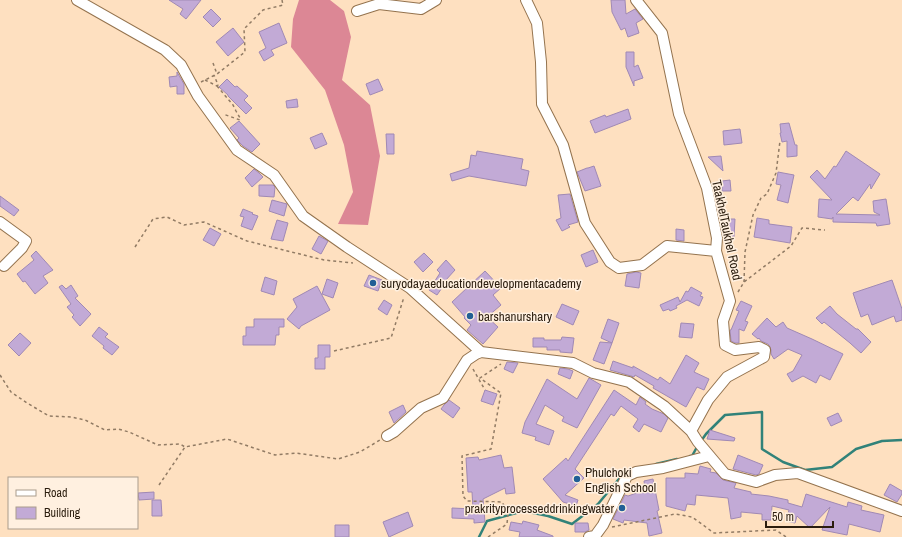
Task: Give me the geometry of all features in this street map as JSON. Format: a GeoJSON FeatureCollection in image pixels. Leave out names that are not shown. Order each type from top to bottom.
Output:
{"type":"FeatureCollection","features":[{"type":"Feature","properties":{"kind":"street"},"geometry":{"type":"LineString","coordinates":[[77,0],[165,50],[181,65],[198,96],[237,150],[274,175],[303,216],[414,291],[481,352]]}},
{"type":"Feature","properties":{"kind":"street"},"geometry":{"type":"LineString","coordinates":[[357,11],[379,4],[421,9],[436,0]]}},
{"type":"Feature","properties":{"kind":"street"},"geometry":{"type":"LineString","coordinates":[[526,0],[537,23],[541,62],[542,104],[563,145],[585,223],[610,262],[619,268],[642,266],[667,246],[716,251]]}},
{"type":"Feature","properties":{"kind":"street","name":"TaakhelTaukhel Road"},"geometry":{"type":"LineString","coordinates":[[636,0],[662,33],[679,114],[707,188],[717,238],[716,251],[730,301],[723,321],[724,345],[735,350],[759,347],[765,350],[764,357],[727,377],[708,400],[691,431]]}},
{"type":"Feature","properties":{"kind":"street"},"geometry":{"type":"LineString","coordinates":[[0,222],[26,241],[22,248],[4,266]]}},
{"type":"Feature","properties":{"kind":"street"},"geometry":{"type":"LineString","coordinates":[[387,436],[394,432],[421,408],[443,398],[467,360],[481,352],[573,363],[593,374],[629,382],[664,406],[691,431],[698,442],[725,474],[756,482],[775,475],[798,473],[902,511]]}},
{"type":"Feature","properties":{"kind":"street"},"geometry":{"type":"LineString","coordinates":[[589,537],[595,536],[600,529],[627,476],[636,472],[663,468],[707,453]]}},
{"type":"Feature","properties":{"kind":"path"},"geometry":{"type":"LineString","coordinates":[[193,87],[217,74],[245,52],[244,29],[263,10],[283,5],[282,0]]}},
{"type":"Feature","properties":{"kind":"path"},"geometry":{"type":"LineString","coordinates":[[213,63],[217,74]]}},
{"type":"Feature","properties":{"kind":"path"},"geometry":{"type":"LineString","coordinates":[[214,75],[218,85],[216,86]]}},
{"type":"Feature","properties":{"kind":"path"},"geometry":{"type":"LineString","coordinates":[[205,80],[216,86],[233,105],[240,120],[230,118],[220,112]]}},
{"type":"Feature","properties":{"kind":"path"},"geometry":{"type":"LineString","coordinates":[[744,282],[746,252],[753,215],[760,198],[767,194],[776,173],[780,142]]}},
{"type":"Feature","properties":{"kind":"path"},"geometry":{"type":"LineString","coordinates":[[135,247],[153,219],[167,217],[184,225],[204,222],[246,241],[324,260],[358,264],[366,259]]}},
{"type":"Feature","properties":{"kind":"path"},"geometry":{"type":"LineString","coordinates":[[730,301],[734,298],[744,282],[791,246],[802,228],[825,230]]}},
{"type":"Feature","properties":{"kind":"path"},"geometry":{"type":"LineString","coordinates":[[334,351],[391,338],[405,295],[414,291]]}},
{"type":"Feature","properties":{"kind":"path"},"geometry":{"type":"LineString","coordinates":[[488,537],[507,524],[508,513],[502,502],[467,501],[463,496],[462,456],[491,449],[502,393],[480,378],[502,364],[505,355]]}},
{"type":"Feature","properties":{"kind":"path"},"geometry":{"type":"LineString","coordinates":[[471,357],[471,365],[485,390]]}},
{"type":"Feature","properties":{"kind":"path"},"geometry":{"type":"LineString","coordinates":[[0,375],[11,392],[49,416],[85,420],[105,430],[118,429],[129,432],[158,445],[180,444],[185,447],[227,439],[275,455],[296,453],[338,459],[360,452],[387,436]]}},
{"type":"Feature","properties":{"kind":"path"},"geometry":{"type":"LineString","coordinates":[[159,485],[185,447]]}},
{"type":"Feature","properties":{"kind":"path"},"geometry":{"type":"LineString","coordinates":[[600,529],[675,514],[692,516],[714,533],[776,530],[786,537]]}},
{"type":"Feature","properties":{"kind":"shaded area"},"geometry":{"type":"Polygon","coordinates":[[[299,0],[330,0],[344,11],[351,37],[342,80],[370,105],[380,156],[368,225],[338,224],[353,192],[344,145],[325,90],[291,47],[293,19],[299,0]]]}},
{"type":"Feature","properties":{"kind":"building"},"geometry":{"type":"Polygon","coordinates":[[[169,0],[201,0],[186,19],[180,14],[183,9],[169,0]]]}},
{"type":"Feature","properties":{"kind":"building"},"geometry":{"type":"Polygon","coordinates":[[[611,0],[625,0],[626,14],[635,9],[643,19],[636,23],[639,33],[628,37],[625,28],[621,30],[612,12],[611,0]]]}},
{"type":"Feature","properties":{"kind":"building"},"geometry":{"type":"Polygon","coordinates":[[[211,9],[221,19],[213,27],[203,17],[211,9]]]}},
{"type":"Feature","properties":{"kind":"building"},"geometry":{"type":"Polygon","coordinates":[[[279,23],[287,43],[271,50],[274,55],[264,61],[259,52],[266,48],[259,32],[279,23]]]}},
{"type":"Feature","properties":{"kind":"building"},"geometry":{"type":"Polygon","coordinates":[[[233,28],[244,42],[228,56],[216,42],[233,28]]]}},
{"type":"Feature","properties":{"kind":"building"},"geometry":{"type":"Polygon","coordinates":[[[626,52],[634,52],[634,67],[638,65],[643,78],[634,81],[634,86],[626,67],[626,52]]]}},
{"type":"Feature","properties":{"kind":"building"},"geometry":{"type":"Polygon","coordinates":[[[177,72],[184,84],[184,94],[177,94],[177,86],[170,87],[169,77],[177,76],[177,72]]]}},
{"type":"Feature","properties":{"kind":"building"},"geometry":{"type":"Polygon","coordinates":[[[227,79],[248,96],[244,100],[252,108],[246,114],[219,87],[227,79]]]}},
{"type":"Feature","properties":{"kind":"building"},"geometry":{"type":"Polygon","coordinates":[[[378,79],[383,90],[370,95],[366,84],[378,79]]]}},
{"type":"Feature","properties":{"kind":"building"},"geometry":{"type":"Polygon","coordinates":[[[297,99],[298,107],[287,108],[286,101],[297,99]]]}},
{"type":"Feature","properties":{"kind":"building"},"geometry":{"type":"Polygon","coordinates":[[[628,109],[631,119],[595,133],[590,121],[605,115],[606,117],[628,109]]]}},
{"type":"Feature","properties":{"kind":"building"},"geometry":{"type":"Polygon","coordinates":[[[239,121],[260,144],[252,152],[237,140],[239,138],[230,128],[239,121]]]}},
{"type":"Feature","properties":{"kind":"building"},"geometry":{"type":"Polygon","coordinates":[[[789,123],[795,145],[797,145],[797,156],[787,157],[787,141],[782,142],[780,124],[789,123]]]}},
{"type":"Feature","properties":{"kind":"building"},"geometry":{"type":"Polygon","coordinates":[[[740,129],[742,143],[724,145],[723,131],[740,129]]]}},
{"type":"Feature","properties":{"kind":"building"},"geometry":{"type":"Polygon","coordinates":[[[322,133],[327,144],[315,149],[310,138],[322,133]]]}},
{"type":"Feature","properties":{"kind":"building"},"geometry":{"type":"Polygon","coordinates":[[[386,134],[394,134],[394,154],[387,154],[386,134]]]}},
{"type":"Feature","properties":{"kind":"building"},"geometry":{"type":"Polygon","coordinates":[[[477,151],[523,159],[521,169],[529,171],[526,186],[469,176],[452,181],[450,174],[469,168],[471,155],[476,156],[477,151]]]}},
{"type":"Feature","properties":{"kind":"building"},"geometry":{"type":"Polygon","coordinates":[[[846,151],[880,174],[871,189],[870,184],[858,201],[853,197],[836,214],[880,215],[874,212],[873,201],[886,199],[890,224],[877,226],[876,223],[833,222],[833,217],[832,219],[818,217],[819,199],[832,200],[810,177],[817,170],[825,179],[834,166],[836,167],[846,151]]]}},
{"type":"Feature","properties":{"kind":"building"},"geometry":{"type":"Polygon","coordinates":[[[721,156],[723,171],[708,157],[721,156]]]}},
{"type":"Feature","properties":{"kind":"building"},"geometry":{"type":"Polygon","coordinates":[[[594,166],[601,186],[585,191],[577,172],[594,166]]]}},
{"type":"Feature","properties":{"kind":"building"},"geometry":{"type":"Polygon","coordinates":[[[254,169],[263,177],[252,187],[245,178],[254,169]]]}},
{"type":"Feature","properties":{"kind":"building"},"geometry":{"type":"Polygon","coordinates":[[[778,172],[794,175],[788,203],[777,200],[781,185],[776,184],[778,172]]]}},
{"type":"Feature","properties":{"kind":"building"},"geometry":{"type":"Polygon","coordinates":[[[730,180],[731,191],[722,191],[722,181],[730,180]]]}},
{"type":"Feature","properties":{"kind":"building"},"geometry":{"type":"Polygon","coordinates":[[[259,185],[273,185],[275,187],[274,197],[259,196],[259,185]]]}},
{"type":"Feature","properties":{"kind":"building"},"geometry":{"type":"Polygon","coordinates":[[[570,194],[578,222],[568,225],[570,227],[562,231],[556,220],[561,218],[558,195],[570,194]]]}},
{"type":"Feature","properties":{"kind":"building"},"geometry":{"type":"Polygon","coordinates":[[[0,196],[19,210],[14,216],[0,206],[0,196]]]}},
{"type":"Feature","properties":{"kind":"building"},"geometry":{"type":"Polygon","coordinates":[[[272,200],[287,204],[284,216],[269,211],[272,200]]]}},
{"type":"Feature","properties":{"kind":"building"},"geometry":{"type":"Polygon","coordinates":[[[243,209],[258,216],[252,230],[241,226],[244,217],[240,216],[243,209]]]}},
{"type":"Feature","properties":{"kind":"building"},"geometry":{"type":"Polygon","coordinates":[[[757,218],[769,220],[769,224],[792,227],[790,243],[754,237],[757,218]]]}},
{"type":"Feature","properties":{"kind":"building"},"geometry":{"type":"Polygon","coordinates":[[[724,219],[735,219],[734,237],[723,236],[724,219]]]}},
{"type":"Feature","properties":{"kind":"building"},"geometry":{"type":"Polygon","coordinates":[[[277,220],[288,223],[283,241],[271,239],[277,220]]]}},
{"type":"Feature","properties":{"kind":"building"},"geometry":{"type":"Polygon","coordinates":[[[210,228],[221,234],[214,246],[203,240],[210,228]]]}},
{"type":"Feature","properties":{"kind":"building"},"geometry":{"type":"Polygon","coordinates":[[[676,229],[684,230],[684,241],[676,240],[676,229]]]}},
{"type":"Feature","properties":{"kind":"building"},"geometry":{"type":"Polygon","coordinates":[[[319,236],[328,241],[321,254],[312,249],[319,236]]]}},
{"type":"Feature","properties":{"kind":"building"},"geometry":{"type":"Polygon","coordinates":[[[593,250],[598,262],[586,267],[581,255],[593,250]]]}},
{"type":"Feature","properties":{"kind":"building"},"geometry":{"type":"Polygon","coordinates":[[[36,251],[53,270],[43,276],[48,283],[35,294],[25,281],[23,282],[17,274],[34,260],[31,256],[36,251]]]}},
{"type":"Feature","properties":{"kind":"building"},"geometry":{"type":"Polygon","coordinates":[[[424,253],[433,262],[423,272],[414,262],[424,253]]]}},
{"type":"Feature","properties":{"kind":"building"},"geometry":{"type":"Polygon","coordinates":[[[446,260],[455,270],[445,281],[446,282],[437,295],[429,290],[440,273],[437,270],[446,260]]]}},
{"type":"Feature","properties":{"kind":"building"},"geometry":{"type":"Polygon","coordinates":[[[485,271],[501,288],[493,295],[501,305],[487,317],[498,327],[483,344],[467,330],[471,325],[452,302],[485,271]]]}},
{"type":"Feature","properties":{"kind":"building"},"geometry":{"type":"Polygon","coordinates":[[[636,272],[641,273],[639,288],[625,286],[627,274],[636,272]]]}},
{"type":"Feature","properties":{"kind":"building","name":"suryodayaeducationdevelopmentacademy"},"geometry":{"type":"Polygon","coordinates":[[[369,275],[382,280],[378,291],[364,286],[369,275]]]}},
{"type":"Feature","properties":{"kind":"building"},"geometry":{"type":"Polygon","coordinates":[[[265,277],[277,281],[274,295],[261,291],[265,277]]]}},
{"type":"Feature","properties":{"kind":"building"},"geometry":{"type":"Polygon","coordinates":[[[327,279],[338,283],[333,298],[322,294],[327,279]]]}},
{"type":"Feature","properties":{"kind":"building"},"geometry":{"type":"Polygon","coordinates":[[[892,280],[902,309],[902,320],[896,322],[894,316],[872,325],[868,314],[861,317],[853,293],[892,280]]]}},
{"type":"Feature","properties":{"kind":"building"},"geometry":{"type":"Polygon","coordinates":[[[62,285],[66,289],[71,285],[78,296],[75,298],[91,314],[80,326],[72,317],[74,315],[67,307],[71,304],[59,287],[62,285]]]}},
{"type":"Feature","properties":{"kind":"building"},"geometry":{"type":"Polygon","coordinates":[[[317,286],[330,310],[301,326],[299,329],[287,319],[297,307],[293,299],[317,286]]]}},
{"type":"Feature","properties":{"kind":"building"},"geometry":{"type":"Polygon","coordinates":[[[691,287],[702,293],[700,296],[703,297],[699,306],[687,300],[676,306],[677,308],[670,311],[669,309],[663,311],[660,305],[678,297],[680,302],[686,291],[688,292],[691,287]]]}},
{"type":"Feature","properties":{"kind":"building"},"geometry":{"type":"Polygon","coordinates":[[[384,300],[392,305],[387,315],[378,309],[384,300]]]}},
{"type":"Feature","properties":{"kind":"building"},"geometry":{"type":"Polygon","coordinates":[[[741,301],[752,306],[745,321],[748,322],[744,331],[739,329],[739,343],[735,343],[731,341],[730,330],[739,311],[736,310],[741,301]]]}},
{"type":"Feature","properties":{"kind":"building"},"geometry":{"type":"Polygon","coordinates":[[[562,304],[579,311],[573,325],[556,317],[562,304]]]}},
{"type":"Feature","properties":{"kind":"building"},"geometry":{"type":"Polygon","coordinates":[[[830,306],[837,314],[858,329],[871,342],[861,353],[824,322],[822,324],[816,318],[830,306]]]}},
{"type":"Feature","properties":{"kind":"building"},"geometry":{"type":"Polygon","coordinates":[[[767,318],[776,327],[783,322],[787,328],[843,354],[830,380],[820,375],[816,383],[803,376],[792,382],[787,374],[793,371],[802,355],[788,349],[774,359],[768,344],[752,334],[767,318]]]}},
{"type":"Feature","properties":{"kind":"building"},"geometry":{"type":"Polygon","coordinates":[[[254,319],[284,319],[284,327],[279,327],[279,335],[276,335],[275,345],[243,345],[243,336],[246,336],[246,327],[254,327],[254,319]]]}},
{"type":"Feature","properties":{"kind":"building"},"geometry":{"type":"Polygon","coordinates":[[[608,319],[619,323],[612,343],[601,338],[608,319]]]}},
{"type":"Feature","properties":{"kind":"building"},"geometry":{"type":"Polygon","coordinates":[[[681,323],[694,324],[692,338],[679,337],[681,323]]]}},
{"type":"Feature","properties":{"kind":"building"},"geometry":{"type":"Polygon","coordinates":[[[99,327],[108,334],[105,337],[119,347],[112,355],[92,336],[99,327]]]}},
{"type":"Feature","properties":{"kind":"building"},"geometry":{"type":"Polygon","coordinates":[[[20,333],[31,343],[19,356],[8,345],[20,333]]]}},
{"type":"Feature","properties":{"kind":"building"},"geometry":{"type":"Polygon","coordinates":[[[562,337],[574,338],[572,353],[560,352],[560,350],[547,350],[547,347],[533,347],[533,338],[544,338],[544,340],[561,340],[562,337]]]}},
{"type":"Feature","properties":{"kind":"building"},"geometry":{"type":"Polygon","coordinates":[[[600,342],[612,343],[604,364],[593,360],[600,342]]]}},
{"type":"Feature","properties":{"kind":"building"},"geometry":{"type":"Polygon","coordinates":[[[318,345],[330,345],[330,357],[325,357],[325,369],[315,369],[315,358],[318,358],[318,345]]]}},
{"type":"Feature","properties":{"kind":"building"},"geometry":{"type":"Polygon","coordinates":[[[686,355],[699,363],[694,372],[709,379],[704,390],[697,387],[686,407],[653,388],[654,386],[635,375],[634,377],[610,370],[613,361],[633,368],[633,366],[658,380],[660,377],[670,384],[686,355]]]}},
{"type":"Feature","properties":{"kind":"building"},"geometry":{"type":"Polygon","coordinates":[[[507,362],[518,363],[513,373],[504,369],[507,362]]]}},
{"type":"Feature","properties":{"kind":"building"},"geometry":{"type":"Polygon","coordinates":[[[560,368],[573,371],[570,379],[558,374],[560,368]]]}},
{"type":"Feature","properties":{"kind":"building"},"geometry":{"type":"Polygon","coordinates":[[[589,378],[601,385],[577,428],[562,421],[564,417],[545,405],[536,424],[554,431],[549,445],[535,440],[536,437],[522,433],[525,422],[547,379],[577,399],[589,378]]]}},
{"type":"Feature","properties":{"kind":"building"},"geometry":{"type":"Polygon","coordinates":[[[485,390],[497,394],[493,405],[481,401],[485,390]]]}},
{"type":"Feature","properties":{"kind":"building"},"geometry":{"type":"Polygon","coordinates":[[[614,390],[636,405],[640,397],[646,402],[645,404],[664,414],[668,418],[661,432],[644,424],[639,432],[633,427],[638,419],[621,406],[614,416],[611,414],[575,469],[584,478],[565,495],[578,500],[576,506],[563,502],[543,479],[566,458],[568,461],[614,390]]]}},
{"type":"Feature","properties":{"kind":"building"},"geometry":{"type":"Polygon","coordinates":[[[449,400],[460,408],[453,418],[441,409],[449,400]]]}},
{"type":"Feature","properties":{"kind":"building"},"geometry":{"type":"Polygon","coordinates":[[[403,405],[406,412],[394,423],[389,412],[403,405]]]}},
{"type":"Feature","properties":{"kind":"building"},"geometry":{"type":"Polygon","coordinates":[[[838,413],[842,421],[831,426],[827,418],[838,413]]]}},
{"type":"Feature","properties":{"kind":"building"},"geometry":{"type":"Polygon","coordinates":[[[710,430],[735,438],[734,441],[707,439],[710,430]]]}},
{"type":"Feature","properties":{"kind":"building"},"geometry":{"type":"Polygon","coordinates":[[[501,455],[504,468],[512,467],[515,493],[506,494],[505,488],[483,499],[485,522],[474,523],[474,519],[452,518],[452,508],[473,509],[472,492],[468,492],[466,458],[478,457],[479,460],[501,455]]]}},
{"type":"Feature","properties":{"kind":"building"},"geometry":{"type":"Polygon","coordinates":[[[738,455],[763,465],[759,474],[756,475],[733,469],[738,455]]]}},
{"type":"Feature","properties":{"kind":"building"},"geometry":{"type":"Polygon","coordinates":[[[700,466],[711,469],[710,472],[716,473],[723,480],[736,483],[734,488],[751,492],[751,494],[788,500],[788,503],[802,507],[806,494],[847,507],[848,502],[862,506],[861,510],[884,515],[880,532],[849,524],[847,535],[822,530],[830,507],[810,528],[797,516],[795,523],[786,521],[789,510],[772,506],[771,520],[762,520],[762,514],[741,512],[741,517],[731,519],[728,498],[696,495],[695,505],[687,504],[685,511],[666,506],[666,478],[685,478],[685,473],[698,474],[700,466]]]}},
{"type":"Feature","properties":{"kind":"building"},"geometry":{"type":"Polygon","coordinates":[[[653,479],[659,510],[657,511],[662,533],[649,536],[647,523],[624,520],[623,523],[613,519],[625,495],[628,496],[645,490],[644,481],[653,479]]]}},
{"type":"Feature","properties":{"kind":"building"},"geometry":{"type":"Polygon","coordinates":[[[890,484],[902,491],[902,494],[897,502],[884,495],[890,484]]]}},
{"type":"Feature","properties":{"kind":"building"},"geometry":{"type":"Polygon","coordinates":[[[154,492],[154,499],[139,500],[138,493],[154,492]]]}},
{"type":"Feature","properties":{"kind":"building"},"geometry":{"type":"Polygon","coordinates":[[[152,500],[161,500],[162,516],[152,516],[152,500]]]}},
{"type":"Feature","properties":{"kind":"building"},"geometry":{"type":"Polygon","coordinates":[[[408,512],[413,526],[389,537],[383,522],[408,512]]]}},
{"type":"Feature","properties":{"kind":"building"},"geometry":{"type":"Polygon","coordinates":[[[523,521],[539,525],[537,530],[553,537],[519,537],[520,532],[509,530],[511,522],[522,524],[523,521]]]}},
{"type":"Feature","properties":{"kind":"building"},"geometry":{"type":"Polygon","coordinates":[[[575,523],[588,523],[589,530],[585,532],[575,532],[575,523]]]}},
{"type":"Feature","properties":{"kind":"building"},"geometry":{"type":"Polygon","coordinates":[[[335,525],[349,525],[349,537],[335,537],[335,525]]]}},
{"type":"Feature","properties":{"kind":"waterway"},"geometry":{"type":"LineString","coordinates":[[701,441],[725,415],[762,412],[762,449],[783,462],[805,470],[832,467],[856,449],[882,441],[902,440]]}},
{"type":"Feature","properties":{"kind":"waterway"},"geometry":{"type":"LineString","coordinates":[[690,456],[692,456],[697,447]]}},
{"type":"Feature","properties":{"kind":"waterway"},"geometry":{"type":"LineString","coordinates":[[656,464],[677,459]]}},
{"type":"Feature","properties":{"kind":"waterway"},"geometry":{"type":"LineString","coordinates":[[479,537],[487,521],[524,511],[548,516],[572,524],[598,504],[623,474]]}},
{"type":"Feature","properties":{"kind":"place","name":"suryodayaeducationdevelopmentacademy"},"geometry":{"type":"Point","coordinates":[373,283]}},
{"type":"Feature","properties":{"kind":"place","name":"barshanurshary"},"geometry":{"type":"Point","coordinates":[470,316]}},
{"type":"Feature","properties":{"kind":"place","name":"Phulchoki English School"},"geometry":{"type":"Point","coordinates":[577,479]}},
{"type":"Feature","properties":{"kind":"place","name":"prakrityprocesseddrinkingwater"},"geometry":{"type":"Point","coordinates":[622,508]}}]}
